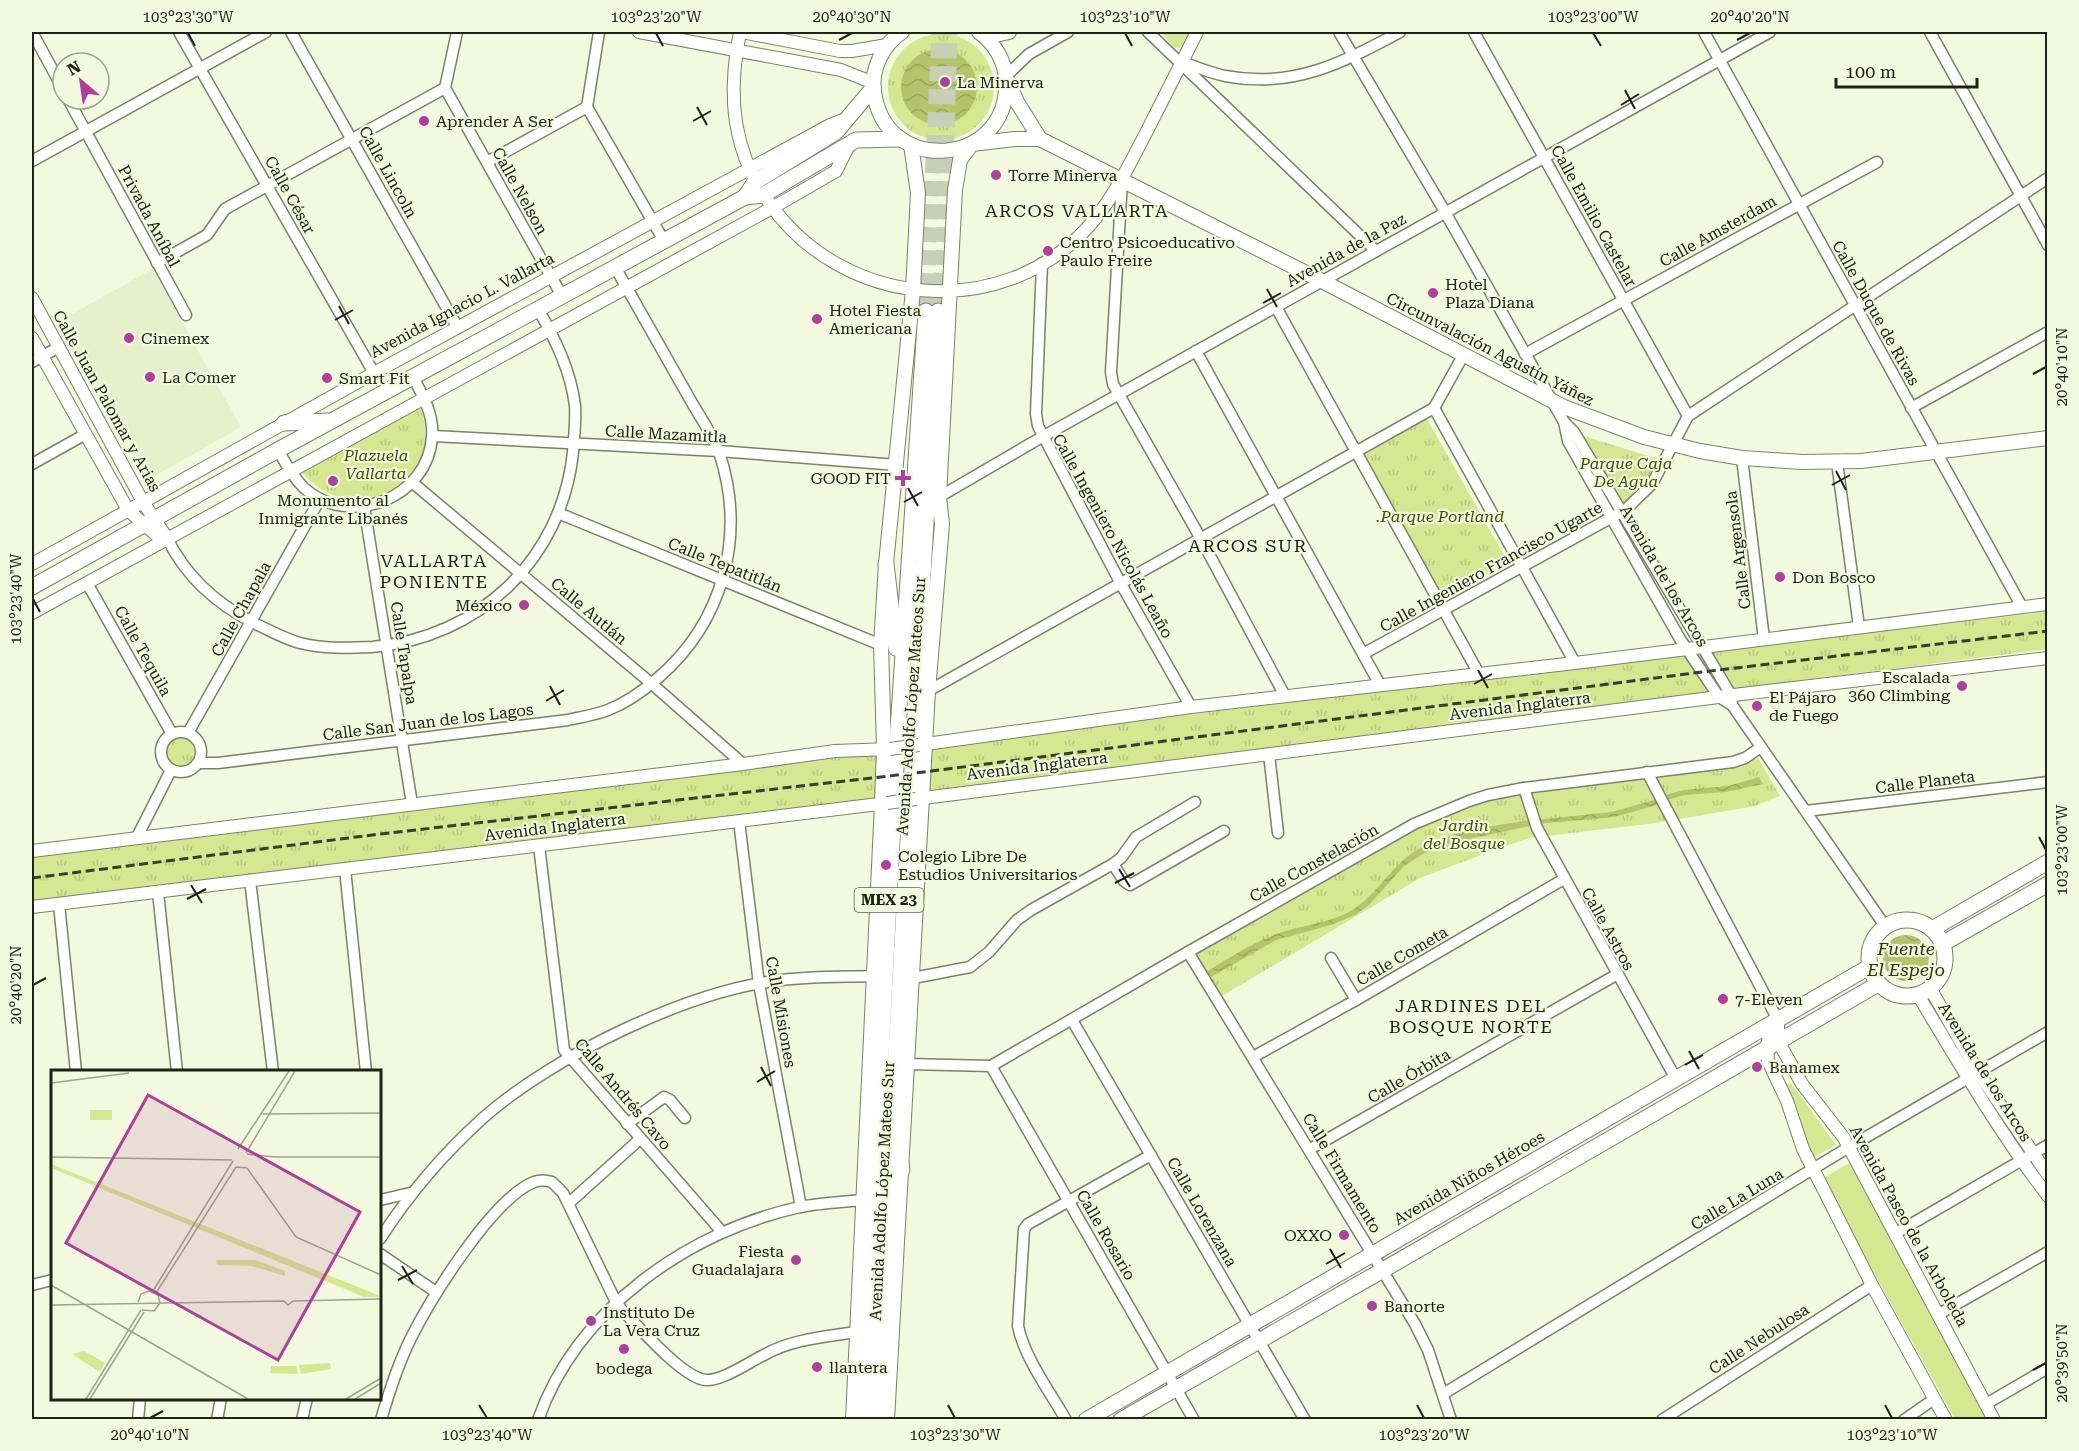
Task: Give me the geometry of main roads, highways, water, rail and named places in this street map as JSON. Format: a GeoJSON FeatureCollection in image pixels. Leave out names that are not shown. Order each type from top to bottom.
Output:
{"type":"FeatureCollection","features":[{"type":"Feature","properties":{"kind":"main road"},"geometry":{"type":"LineString","coordinates":[[900,32],[887,45],[878,63],[874,85],[876,103],[881,117],[889,129],[906,142],[926,150],[942,152],[957,150],[972,144],[1015,139],[1040,139]]}},
{"type":"Feature","properties":{"kind":"main road"},"geometry":{"type":"LineString","coordinates":[[983,34],[1009,32]]}},
{"type":"Feature","properties":{"kind":"main road"},"geometry":{"type":"LineString","coordinates":[[983,34],[996,49],[1017,102],[1040,139]]}},
{"type":"Feature","properties":{"kind":"main road"},"geometry":{"type":"LineString","coordinates":[[972,144],[992,126],[999,115],[1005,96],[1006,76]]}},
{"type":"Feature","properties":{"kind":"main road","name":"Avenida Ignacio L. Vallarta"},"geometry":{"type":"LineString","coordinates":[[32,587],[278,450],[745,196],[756,182],[836,132],[874,85]]}},
{"type":"Feature","properties":{"kind":"main road","name":"Avenida Ignacio L. Vallarta"},"geometry":{"type":"LineString","coordinates":[[756,182],[856,140],[870,138],[906,142]]}},
{"type":"Feature","properties":{"kind":"main road","name":"Circunvalación Agustín Yáñez"},"geometry":{"type":"LineString","coordinates":[[1040,139],[1322,281],[1552,401],[1614,427],[1672,445],[1742,458],[1785,462],[1837,462],[1935,453],[2048,438]]}},
{"type":"Feature","properties":{"kind":"main road","name":"Avenida Adolfo López Mateos Sur"},"geometry":{"type":"LineString","coordinates":[[852,1419],[885,803],[887,749],[881,645],[886,564],[913,290],[918,193],[906,142]]}},
{"type":"Feature","properties":{"kind":"main road","name":"Avenida Adolfo López Mateos Sur"},"geometry":{"type":"LineString","coordinates":[[887,1419],[908,1064],[919,798],[942,524],[939,497],[955,180],[960,160],[972,144]]}},
{"type":"Feature","properties":{"kind":"main road","name":"Avenida Adolfo López Mateos Sur"},"geometry":{"type":"LineString","coordinates":[[862,1419],[885,1117],[919,663],[932,311],[901,684],[885,1117],[875,1419]]}},
{"type":"Feature","properties":{"kind":"main road"},"geometry":{"type":"LineString","coordinates":[[284,423],[331,421]]}},
{"type":"Feature","properties":{"kind":"main road"},"geometry":{"type":"LineString","coordinates":[[919,663],[928,618],[939,497]]}},
{"type":"Feature","properties":{"kind":"main road"},"geometry":{"type":"LineString","coordinates":[[886,564],[901,684]]}},
{"type":"Feature","properties":{"kind":"main road"},"geometry":{"type":"LineString","coordinates":[[1932,929],[2048,862]]}},
{"type":"Feature","properties":{"kind":"main road"},"geometry":{"type":"LineString","coordinates":[[1942,944],[2048,884]]}},
{"type":"Feature","properties":{"kind":"main road"},"geometry":{"type":"LineString","coordinates":[[1914,921],[1932,929],[1942,944],[1945,960],[1943,971],[1924,992],[1905,996],[1892,994],[1878,984],[1869,967],[1869,952],[1872,942],[1885,926],[1894,922],[1914,921]]}},
{"type":"Feature","properties":{"kind":"main road","name":"Avenida Niños Héroes"},"geometry":{"type":"LineString","coordinates":[[1086,1419],[1869,967]]}},
{"type":"Feature","properties":{"kind":"main road"},"geometry":{"type":"LineString","coordinates":[[1120,1419],[1260,1341],[1878,984]]}},
{"type":"Feature","properties":{"kind":"main road"},"geometry":{"type":"LineString","coordinates":[[885,1117],[902,1170]]}},
{"type":"Feature","properties":{"kind":"main road"},"geometry":{"type":"LineString","coordinates":[[864,1175],[885,1117]]}},
{"type":"Feature","properties":{"kind":"water"},"geometry":{"type":"Polygon","coordinates":[[[947,49],[960,55],[971,66],[977,79],[975,102],[960,119],[947,125],[931,125],[918,119],[903,102],[901,79],[907,66],[924,51],[947,49]]]}},
{"type":"Feature","properties":{"kind":"water"},"geometry":{"type":"Polygon","coordinates":[[[1759,777],[1763,784],[1725,792],[1685,795],[1667,800],[1664,798],[1665,795],[1684,790],[1728,786],[1759,777]]]}},
{"type":"Feature","properties":{"kind":"water"},"geometry":{"type":"Polygon","coordinates":[[[1659,800],[1657,805],[1614,817],[1537,824],[1535,820],[1612,812],[1659,800]]]}},
{"type":"Feature","properties":{"kind":"water"},"geometry":{"type":"Polygon","coordinates":[[[1529,820],[1532,823],[1530,826],[1436,846],[1404,866],[1369,905],[1355,915],[1331,925],[1276,940],[1211,977],[1206,972],[1265,939],[1343,915],[1352,910],[1372,894],[1401,862],[1429,843],[1462,832],[1529,820]]]}},
{"type":"Feature","properties":{"kind":"water","name":"Fuente El Espejo"},"geometry":{"type":"Polygon","coordinates":[[[1906,935],[1922,942],[1929,958],[1922,974],[1906,981],[1890,974],[1883,958],[1890,942],[1906,935]]]}},
{"type":"Feature","properties":{"kind":"tunnel"},"geometry":{"type":"LineString","coordinates":[[926,311],[939,32]]}},
{"type":"Feature","properties":{"kind":"tunnel"},"geometry":{"type":"LineString","coordinates":[[938,311],[944,242],[950,32]]}},
{"type":"Feature","properties":{"kind":"railway"},"geometry":{"type":"LineString","coordinates":[[32,878],[380,834],[924,772],[1702,672],[2048,631]]}},
{"type":"Feature","properties":{"kind":"place","name":"La Minerva"},"geometry":{"type":"Point","coordinates":[945,82]}},
{"type":"Feature","properties":{"kind":"place","name":"Aprender A Ser"},"geometry":{"type":"Point","coordinates":[424,121]}},
{"type":"Feature","properties":{"kind":"place","name":"Torre Minerva"},"geometry":{"type":"Point","coordinates":[996,175]}},
{"type":"Feature","properties":{"kind":"place","name":"Centro Psicoeducativo Paulo Freire"},"geometry":{"type":"Point","coordinates":[1048,251]}},
{"type":"Feature","properties":{"kind":"place","name":"Hotel Plaza Diana"},"geometry":{"type":"Point","coordinates":[1433,293]}},
{"type":"Feature","properties":{"kind":"place","name":"Hotel Fiesta Americana"},"geometry":{"type":"Point","coordinates":[817,319]}},
{"type":"Feature","properties":{"kind":"place","name":"Cinemex"},"geometry":{"type":"Point","coordinates":[129,338]}},
{"type":"Feature","properties":{"kind":"place","name":"La Comer"},"geometry":{"type":"Point","coordinates":[150,377]}},
{"type":"Feature","properties":{"kind":"place","name":"Smart Fit"},"geometry":{"type":"Point","coordinates":[327,378]}},
{"type":"Feature","properties":{"kind":"place","name":"GOOD FIT"},"geometry":{"type":"Point","coordinates":[903,478]}},
{"type":"Feature","properties":{"kind":"place","name":"Monumento al Inmigrante Libanés"},"geometry":{"type":"Point","coordinates":[333,481]}},
{"type":"Feature","properties":{"kind":"place","name":"Don Bosco"},"geometry":{"type":"Point","coordinates":[1780,577]}},
{"type":"Feature","properties":{"kind":"place","name":"México"},"geometry":{"type":"Point","coordinates":[524,605]}},
{"type":"Feature","properties":{"kind":"place","name":"Escalada 360 Climbing"},"geometry":{"type":"Point","coordinates":[1962,686]}},
{"type":"Feature","properties":{"kind":"place","name":"El Pájaro de Fuego"},"geometry":{"type":"Point","coordinates":[1757,706]}},
{"type":"Feature","properties":{"kind":"place","name":"Colegio Libre De Estudios Universitarios"},"geometry":{"type":"Point","coordinates":[886,865]}},
{"type":"Feature","properties":{"kind":"place","name":"7-Eleven"},"geometry":{"type":"Point","coordinates":[1723,999]}},
{"type":"Feature","properties":{"kind":"place","name":"Banamex"},"geometry":{"type":"Point","coordinates":[1757,1067]}},
{"type":"Feature","properties":{"kind":"place","name":"OXXO"},"geometry":{"type":"Point","coordinates":[1344,1235]}},
{"type":"Feature","properties":{"kind":"place","name":"Fiesta Guadalajara"},"geometry":{"type":"Point","coordinates":[796,1260]}},
{"type":"Feature","properties":{"kind":"place","name":"Banorte"},"geometry":{"type":"Point","coordinates":[1372,1306]}},
{"type":"Feature","properties":{"kind":"place","name":"Instituto De La Vera Cruz"},"geometry":{"type":"Point","coordinates":[591,1321]}},
{"type":"Feature","properties":{"kind":"place","name":"bodega"},"geometry":{"type":"Point","coordinates":[624,1349]}},
{"type":"Feature","properties":{"kind":"place","name":"llantera"},"geometry":{"type":"Point","coordinates":[817,1367]}},
{"type":"Feature","properties":{"kind":"district","name":"ARCOS VALLARTA"},"geometry":{"type":"Point","coordinates":[1077,210]}},
{"type":"Feature","properties":{"kind":"district","name":"ARCOS SUR"},"geometry":{"type":"Point","coordinates":[1248,545]}},
{"type":"Feature","properties":{"kind":"district","name":"VALLARTA PONIENTE"},"geometry":{"type":"Point","coordinates":[434,570]}},
{"type":"Feature","properties":{"kind":"district","name":"JARDINES DEL BOSQUE NORTE"},"geometry":{"type":"Point","coordinates":[1471,1015]}},
{"type":"Feature","properties":{"kind":"park label","name":"Plazuela Vallarta"},"geometry":{"type":"Point","coordinates":[376,464]}},
{"type":"Feature","properties":{"kind":"park label","name":"Parque Caja De Agua"},"geometry":{"type":"Point","coordinates":[1626,472]}},
{"type":"Feature","properties":{"kind":"park label","name":".Parque Portland"},"geometry":{"type":"Point","coordinates":[1440,516]}},
{"type":"Feature","properties":{"kind":"park label","name":"Jardin del Bosque"},"geometry":{"type":"Point","coordinates":[1464,834]}}]}
